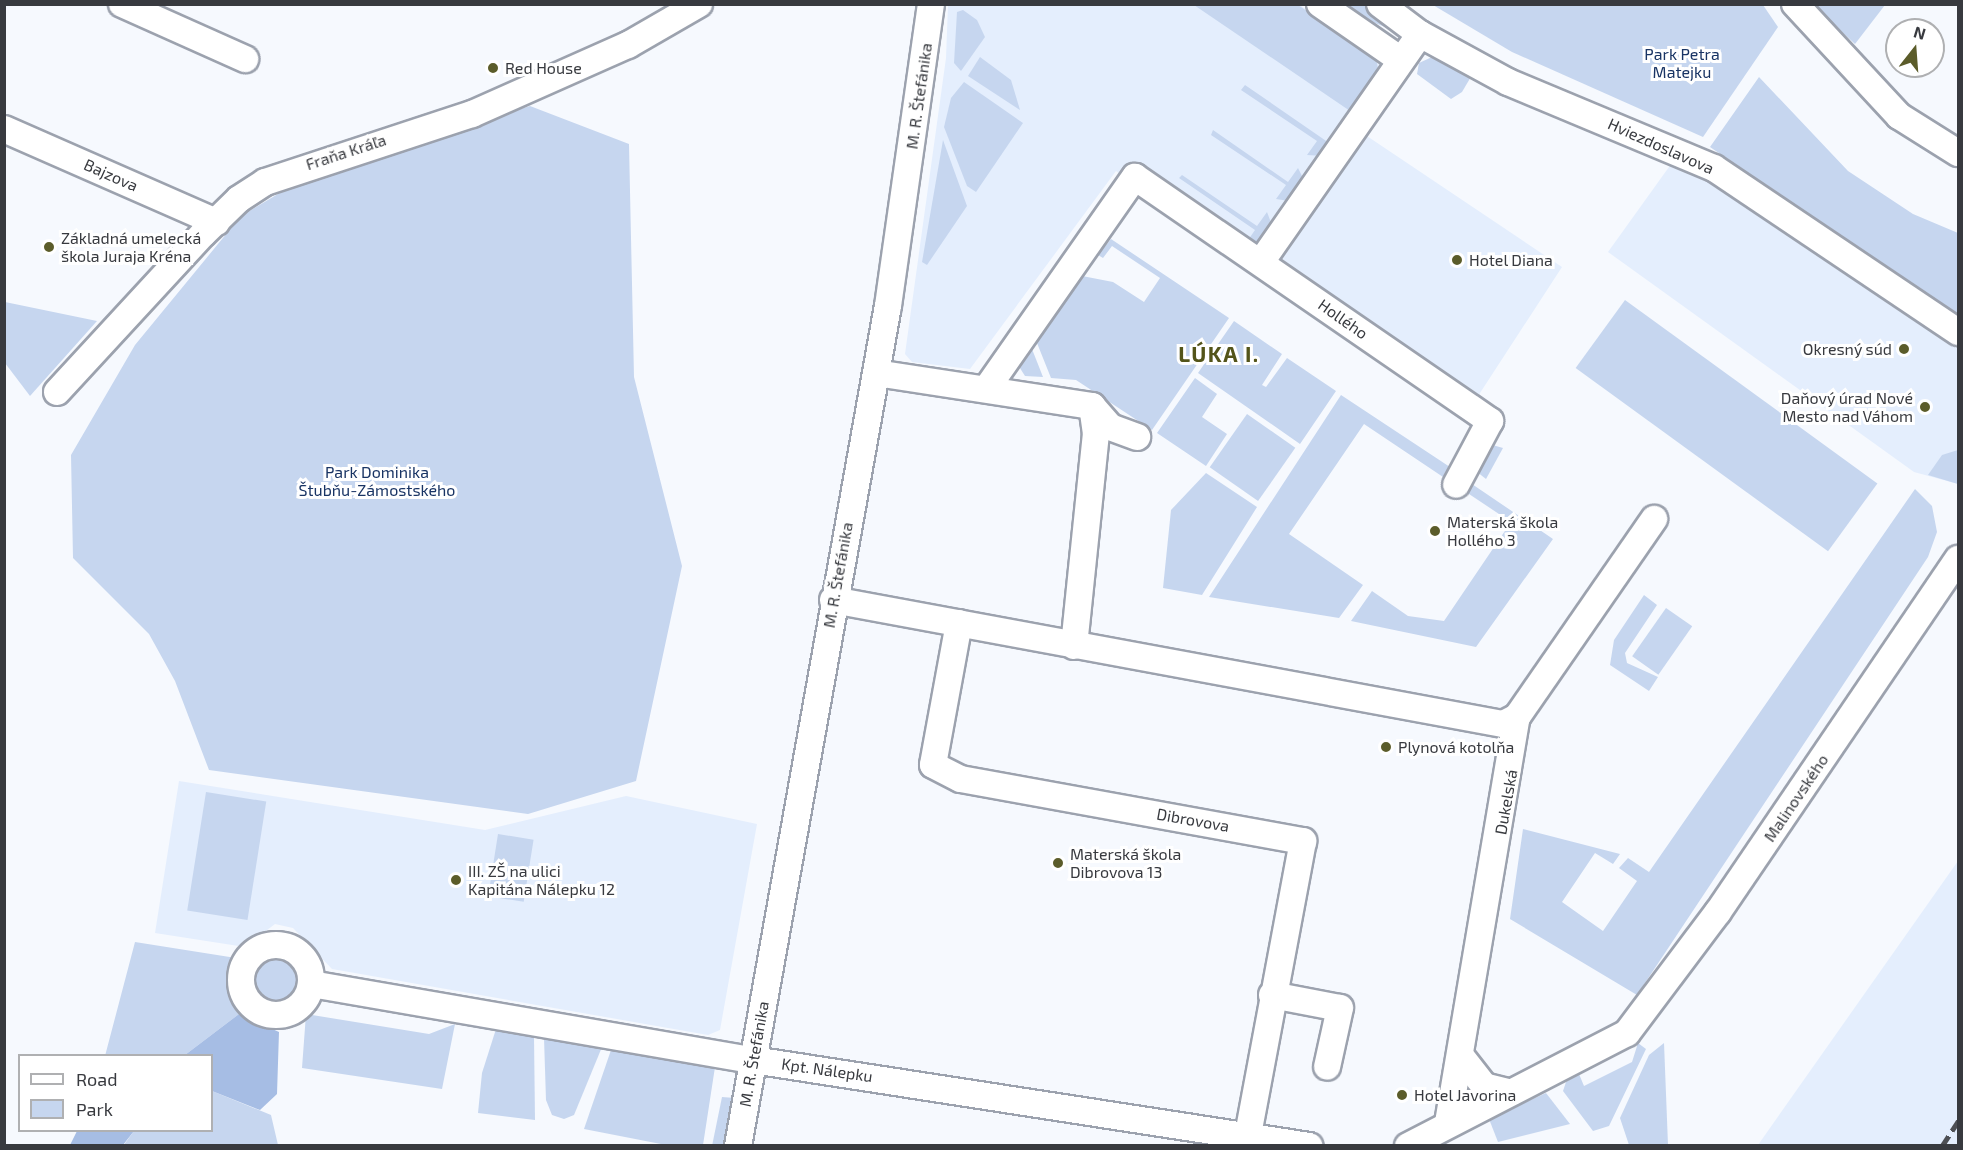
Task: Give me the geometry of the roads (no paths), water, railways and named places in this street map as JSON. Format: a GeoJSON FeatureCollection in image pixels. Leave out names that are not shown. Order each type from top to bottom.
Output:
{"type":"FeatureCollection","features":[{"type":"Feature","properties":{"kind":"street"},"geometry":{"type":"LineString","coordinates":[[122,4],[245,59]]}},
{"type":"Feature","properties":{"kind":"street","name":"Fraňa Kráľa"},"geometry":{"type":"LineString","coordinates":[[57,392],[238,198],[289,171],[472,114],[628,45],[699,4]]}},
{"type":"Feature","properties":{"kind":"street","name":"M. R. Štefánika"},"geometry":{"type":"LineString","coordinates":[[738,1146],[833,600],[876,373],[931,4]]}},
{"type":"Feature","properties":{"kind":"street"},"geometry":{"type":"LineString","coordinates":[[1320,4],[1401,60]]}},
{"type":"Feature","properties":{"kind":"street","name":"Hviezdoslavova"},"geometry":{"type":"LineString","coordinates":[[1380,4],[1414,29],[1508,81],[1714,168],[1959,332]]}},
{"type":"Feature","properties":{"kind":"street"},"geometry":{"type":"LineString","coordinates":[[1795,4],[1899,116],[1959,153]]}},
{"type":"Feature","properties":{"kind":"street"},"geometry":{"type":"LineString","coordinates":[[1261,262],[1401,60],[1414,29]]}},
{"type":"Feature","properties":{"kind":"street","name":"Bajzova"},"geometry":{"type":"LineString","coordinates":[[4,129],[216,222]]}},
{"type":"Feature","properties":{"kind":"street","name":"Hollého"},"geometry":{"type":"LineString","coordinates":[[987,388],[1135,177],[1490,421],[1456,485]]}},
{"type":"Feature","properties":{"kind":"street"},"geometry":{"type":"LineString","coordinates":[[876,373],[987,388],[1092,406],[1110,427],[1137,437]]}},
{"type":"Feature","properties":{"kind":"street"},"geometry":{"type":"LineString","coordinates":[[1074,646],[1096,434],[1092,406]]}},
{"type":"Feature","properties":{"kind":"street","name":"Dukelská"},"geometry":{"type":"LineString","coordinates":[[1448,1123],[1517,717],[1654,519]]}},
{"type":"Feature","properties":{"kind":"street","name":"Malinovského"},"geometry":{"type":"LineString","coordinates":[[1508,1092],[1627,1033],[1718,912],[1959,559]]}},
{"type":"Feature","properties":{"kind":"street"},"geometry":{"type":"LineString","coordinates":[[833,600],[1503,724],[1517,717]]}},
{"type":"Feature","properties":{"kind":"street","name":"Dibrovova"},"geometry":{"type":"LineString","coordinates":[[959,623],[933,765],[960,779],[1303,841],[1272,995],[1248,1135]]}},
{"type":"Feature","properties":{"kind":"street","name":"Kpt. Nálepku"},"geometry":{"type":"LineString","coordinates":[[311,984],[753,1060],[1309,1146]]}},
{"type":"Feature","properties":{"kind":"street"},"geometry":{"type":"LineString","coordinates":[[1272,995],[1340,1008],[1327,1067]]}},
{"type":"Feature","properties":{"kind":"street"},"geometry":{"type":"LineString","coordinates":[[1460,1055],[1484,1086],[1508,1092]]}},
{"type":"Feature","properties":{"kind":"street"},"geometry":{"type":"LineString","coordinates":[[1408,1146],[1508,1092]]}},
{"type":"Feature","properties":{"kind":"railway"},"geometry":{"type":"LineString","coordinates":[[1942,1146],[1958,1121]]}},
{"type":"Feature","properties":{"kind":"place","name":"Red House"},"geometry":{"type":"Point","coordinates":[493,68]}},
{"type":"Feature","properties":{"kind":"place","name":"Základná umelecká škola Juraja Kréna"},"geometry":{"type":"Point","coordinates":[49,247]}},
{"type":"Feature","properties":{"kind":"place","name":"Hotel Diana"},"geometry":{"type":"Point","coordinates":[1457,260]}},
{"type":"Feature","properties":{"kind":"place","name":"Okresný súd"},"geometry":{"type":"Point","coordinates":[1904,349]}},
{"type":"Feature","properties":{"kind":"place","name":"Daňový úrad Nové Mesto nad Váhom"},"geometry":{"type":"Point","coordinates":[1925,407]}},
{"type":"Feature","properties":{"kind":"place","name":"Materská škola Hollého 3"},"geometry":{"type":"Point","coordinates":[1435,531]}},
{"type":"Feature","properties":{"kind":"place","name":"Plynová kotolňa"},"geometry":{"type":"Point","coordinates":[1386,747]}},
{"type":"Feature","properties":{"kind":"place","name":"Materská škola Dibrovova 13"},"geometry":{"type":"Point","coordinates":[1058,863]}},
{"type":"Feature","properties":{"kind":"place","name":"III. ZŠ na ulici Kapitána Nálepku 12"},"geometry":{"type":"Point","coordinates":[456,880]}},
{"type":"Feature","properties":{"kind":"place","name":"Hotel Javorina"},"geometry":{"type":"Point","coordinates":[1402,1095]}},
{"type":"Feature","properties":{"kind":"district","name":"LÚKA I."},"geometry":{"type":"Point","coordinates":[1219,354]}},
{"type":"Feature","properties":{"kind":"park label","name":"Park Petra Matejku"},"geometry":{"type":"Point","coordinates":[1682,63]}},
{"type":"Feature","properties":{"kind":"park label","name":"Park Dominika Štubňu-Zámostského"},"geometry":{"type":"Point","coordinates":[377,481]}}]}
